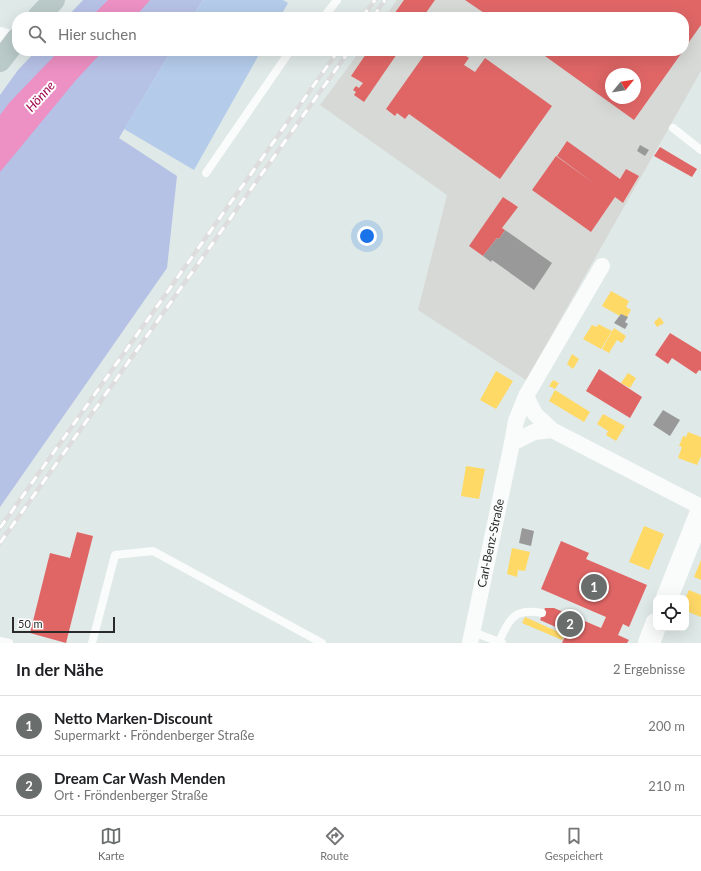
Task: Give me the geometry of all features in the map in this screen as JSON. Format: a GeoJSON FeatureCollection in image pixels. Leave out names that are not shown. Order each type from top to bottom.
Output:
{"type":"FeatureCollection","features":[{"type":"Feature","properties":{"kind":"main road"},"geometry":{"type":"LineString","coordinates":[[43,12],[54,0]]}},
{"type":"Feature","properties":{"kind":"main road"},"geometry":{"type":"LineString","coordinates":[[0,61],[11,38]]}},
{"type":"Feature","properties":{"kind":"main road"},"geometry":{"type":"LineString","coordinates":[[668,595],[701,512]]}},
{"type":"Feature","properties":{"kind":"main road"},"geometry":{"type":"LineString","coordinates":[[649,643],[653,631]]}},
{"type":"Feature","properties":{"kind":"street","name":"Carl-Benz-Straße"},"geometry":{"type":"LineString","coordinates":[[471,640],[516,421],[526,396],[602,266]]}},
{"type":"Feature","properties":{"kind":"street"},"geometry":{"type":"LineString","coordinates":[[526,396],[535,414],[552,430],[701,507]]}},
{"type":"Feature","properties":{"kind":"street"},"geometry":{"type":"LineString","coordinates":[[512,443],[534,432],[552,430]]}},
{"type":"Feature","properties":{"kind":"lane"},"geometry":{"type":"LineString","coordinates":[[328,12],[337,0]]}},
{"type":"Feature","properties":{"kind":"lane"},"geometry":{"type":"LineString","coordinates":[[206,173],[287,56]]}},
{"type":"Feature","properties":{"kind":"lane"},"geometry":{"type":"LineString","coordinates":[[673,128],[701,150]]}},
{"type":"Feature","properties":{"kind":"lane"},"geometry":{"type":"LineString","coordinates":[[92,643],[115,555],[153,551],[322,643]]}},
{"type":"Feature","properties":{"kind":"lane"},"geometry":{"type":"LineString","coordinates":[[471,640],[501,642],[504,629],[516,614],[525,611],[542,613]]}},
{"type":"Feature","properties":{"kind":"lane"},"geometry":{"type":"LineString","coordinates":[[0,640],[9,643]]}},
{"type":"Feature","properties":{"kind":"shaded area"},"geometry":{"type":"Polygon","coordinates":[[[83,0],[203,0],[195,12],[72,12],[83,0]]]}},
{"type":"Feature","properties":{"kind":"shaded area"},"geometry":{"type":"Polygon","coordinates":[[[203,0],[283,0],[288,3],[283,12],[195,12],[203,0]]]}},
{"type":"Feature","properties":{"kind":"shaded area"},"geometry":{"type":"Polygon","coordinates":[[[397,0],[701,0],[701,71],[526,380],[418,310],[447,195],[320,105],[356,56],[689,56],[689,12],[389,12],[397,0]]]}},
{"type":"Feature","properties":{"kind":"shaded area"},"geometry":{"type":"Polygon","coordinates":[[[31,56],[168,56],[119,138],[177,176],[167,268],[0,507],[0,95],[18,70],[31,56]]]}},
{"type":"Feature","properties":{"kind":"shaded area"},"geometry":{"type":"Polygon","coordinates":[[[168,56],[258,56],[194,170],[124,129],[168,56]]]}},
{"type":"Feature","properties":{"kind":"water"},"geometry":{"type":"Polygon","coordinates":[[[108,0],[150,0],[139,12],[96,12],[108,0]]]}},
{"type":"Feature","properties":{"kind":"water","name":"Hönne"},"geometry":{"type":"Polygon","coordinates":[[[54,56],[98,56],[76,80],[0,172],[0,115],[9,103],[54,56]]]}},
{"type":"Feature","properties":{"kind":"building: Wohnen"},"geometry":{"type":"Polygon","coordinates":[[[611,291],[629,301],[626,307],[631,310],[627,317],[621,314],[620,316],[602,306],[611,291]]]}},
{"type":"Feature","properties":{"kind":"building: Wohnen"},"geometry":{"type":"Polygon","coordinates":[[[660,317],[664,323],[657,327],[654,322],[660,317]]]}},
{"type":"Feature","properties":{"kind":"building: Wohnen"},"geometry":{"type":"Polygon","coordinates":[[[598,324],[612,331],[601,349],[583,339],[592,325],[597,327],[598,324]]]}},
{"type":"Feature","properties":{"kind":"building: Wohnen"},"geometry":{"type":"Polygon","coordinates":[[[614,328],[626,336],[622,343],[617,340],[609,353],[602,349],[614,328]]]}},
{"type":"Feature","properties":{"kind":"building: Wohnen"},"geometry":{"type":"Polygon","coordinates":[[[572,354],[579,359],[573,369],[567,364],[572,354]]]}},
{"type":"Feature","properties":{"kind":"building: Wohnen"},"geometry":{"type":"Polygon","coordinates":[[[496,371],[513,381],[496,409],[480,400],[496,371]]]}},
{"type":"Feature","properties":{"kind":"building: Wohnen"},"geometry":{"type":"Polygon","coordinates":[[[628,373],[636,378],[630,388],[621,383],[628,373]]]}},
{"type":"Feature","properties":{"kind":"building: Wohnen"},"geometry":{"type":"Polygon","coordinates":[[[553,380],[559,383],[555,389],[549,386],[553,380]]]}},
{"type":"Feature","properties":{"kind":"building: Wohnen"},"geometry":{"type":"Polygon","coordinates":[[[555,390],[590,412],[584,422],[549,401],[555,390]]]}},
{"type":"Feature","properties":{"kind":"building: Wohnen"},"geometry":{"type":"Polygon","coordinates":[[[603,414],[625,426],[616,441],[606,435],[608,431],[597,424],[603,414]]]}},
{"type":"Feature","properties":{"kind":"building: Wohnen"},"geometry":{"type":"Polygon","coordinates":[[[688,432],[701,437],[701,456],[697,465],[678,458],[682,447],[679,446],[683,436],[686,437],[688,432]]]}},
{"type":"Feature","properties":{"kind":"building: Wohnen"},"geometry":{"type":"Polygon","coordinates":[[[466,466],[485,469],[479,499],[461,496],[466,466]]]}},
{"type":"Feature","properties":{"kind":"building: Wohnen"},"geometry":{"type":"Polygon","coordinates":[[[644,526],[664,534],[649,570],[629,562],[644,526]]]}},
{"type":"Feature","properties":{"kind":"building: Wohnen"},"geometry":{"type":"Polygon","coordinates":[[[512,548],[530,552],[525,571],[518,570],[517,577],[507,574],[512,548]]]}},
{"type":"Feature","properties":{"kind":"building: Wohnen"},"geometry":{"type":"Polygon","coordinates":[[[701,560],[701,580],[694,577],[701,560]]]}},
{"type":"Feature","properties":{"kind":"building: Wohnen"},"geometry":{"type":"Polygon","coordinates":[[[689,590],[701,595],[701,617],[689,612],[689,595],[687,595],[689,590]]]}},
{"type":"Feature","properties":{"kind":"building: Wohnen"},"geometry":{"type":"Polygon","coordinates":[[[525,617],[565,635],[562,640],[522,623],[525,617]]]}},
{"type":"Feature","properties":{"kind":"building: Handel"},"geometry":{"type":"Polygon","coordinates":[[[404,0],[435,0],[427,12],[396,12],[404,0]]]}},
{"type":"Feature","properties":{"kind":"building: Handel"},"geometry":{"type":"Polygon","coordinates":[[[465,0],[701,0],[701,25],[689,42],[689,12],[483,12],[465,0]]]}},
{"type":"Feature","properties":{"kind":"building: Handel"},"geometry":{"type":"Polygon","coordinates":[[[365,56],[396,56],[364,102],[354,95],[356,92],[353,90],[356,86],[359,88],[363,83],[351,76],[365,56]]]}},
{"type":"Feature","properties":{"kind":"building: Handel"},"geometry":{"type":"Polygon","coordinates":[[[423,56],[466,56],[469,58],[464,65],[475,72],[485,58],[552,106],[500,179],[409,114],[405,119],[397,113],[395,116],[386,109],[423,56]]]}},
{"type":"Feature","properties":{"kind":"building: Handel"},"geometry":{"type":"Polygon","coordinates":[[[545,56],[679,56],[634,120],[612,104],[641,104],[641,68],[605,68],[605,99],[545,56]]]}},
{"type":"Feature","properties":{"kind":"building: Handel"},"geometry":{"type":"Polygon","coordinates":[[[567,141],[620,179],[626,169],[639,176],[623,203],[615,197],[591,232],[532,190],[556,156],[595,184],[557,156],[567,141]]]}},
{"type":"Feature","properties":{"kind":"building: Handel"},"geometry":{"type":"Polygon","coordinates":[[[660,147],[697,169],[692,177],[654,156],[660,147]]]}},
{"type":"Feature","properties":{"kind":"building: Handel"},"geometry":{"type":"Polygon","coordinates":[[[503,197],[518,207],[502,228],[505,230],[499,239],[497,238],[483,256],[469,246],[503,197]]]}},
{"type":"Feature","properties":{"kind":"building: Handel"},"geometry":{"type":"Polygon","coordinates":[[[670,333],[701,352],[701,371],[699,370],[696,374],[672,358],[668,364],[655,355],[670,333]]]}},
{"type":"Feature","properties":{"kind":"building: Handel"},"geometry":{"type":"Polygon","coordinates":[[[599,369],[642,397],[630,418],[586,391],[599,369]]]}},
{"type":"Feature","properties":{"kind":"building: Handel"},"geometry":{"type":"Polygon","coordinates":[[[77,532],[93,536],[66,643],[30,633],[50,553],[70,558],[77,532]]]}},
{"type":"Feature","properties":{"kind":"building: Handel"},"geometry":{"type":"Polygon","coordinates":[[[561,541],[589,553],[586,559],[647,585],[629,627],[623,624],[618,635],[629,640],[627,643],[562,643],[567,632],[540,620],[545,608],[554,608],[601,628],[606,617],[541,589],[561,541]]]}},
{"type":"Feature","properties":{"kind":"building: Industrie"},"geometry":{"type":"Polygon","coordinates":[[[640,145],[649,150],[645,156],[637,151],[640,145]]]}},
{"type":"Feature","properties":{"kind":"building: Industrie"},"geometry":{"type":"Polygon","coordinates":[[[505,230],[552,263],[534,290],[492,260],[491,262],[483,256],[497,238],[499,239],[505,230]]]}},
{"type":"Feature","properties":{"kind":"building: Industrie"},"geometry":{"type":"Polygon","coordinates":[[[621,314],[628,317],[625,322],[628,324],[625,329],[614,323],[621,314]]]}},
{"type":"Feature","properties":{"kind":"building: Industrie"},"geometry":{"type":"Polygon","coordinates":[[[663,410],[680,420],[670,436],[653,425],[663,410]]]}},
{"type":"Feature","properties":{"kind":"building: Industrie"},"geometry":{"type":"Polygon","coordinates":[[[522,528],[534,531],[531,546],[519,543],[522,528]]]}},
{"type":"Feature","properties":{"kind":"railway"},"geometry":{"type":"LineString","coordinates":[[366,12],[375,0]]}},
{"type":"Feature","properties":{"kind":"railway"},"geometry":{"type":"LineString","coordinates":[[377,12],[385,0]]}},
{"type":"Feature","properties":{"kind":"railway"},"geometry":{"type":"LineString","coordinates":[[0,528],[334,56]]}},
{"type":"Feature","properties":{"kind":"railway"},"geometry":{"type":"LineString","coordinates":[[0,543],[345,56]]}},
{"type":"Feature","properties":{"kind":"place","name":"Netto Marken-Discount"},"geometry":{"type":"Point","coordinates":[594,587]}},
{"type":"Feature","properties":{"kind":"place","name":"Dream Car Wash Menden"},"geometry":{"type":"Point","coordinates":[570,624]}}]}
